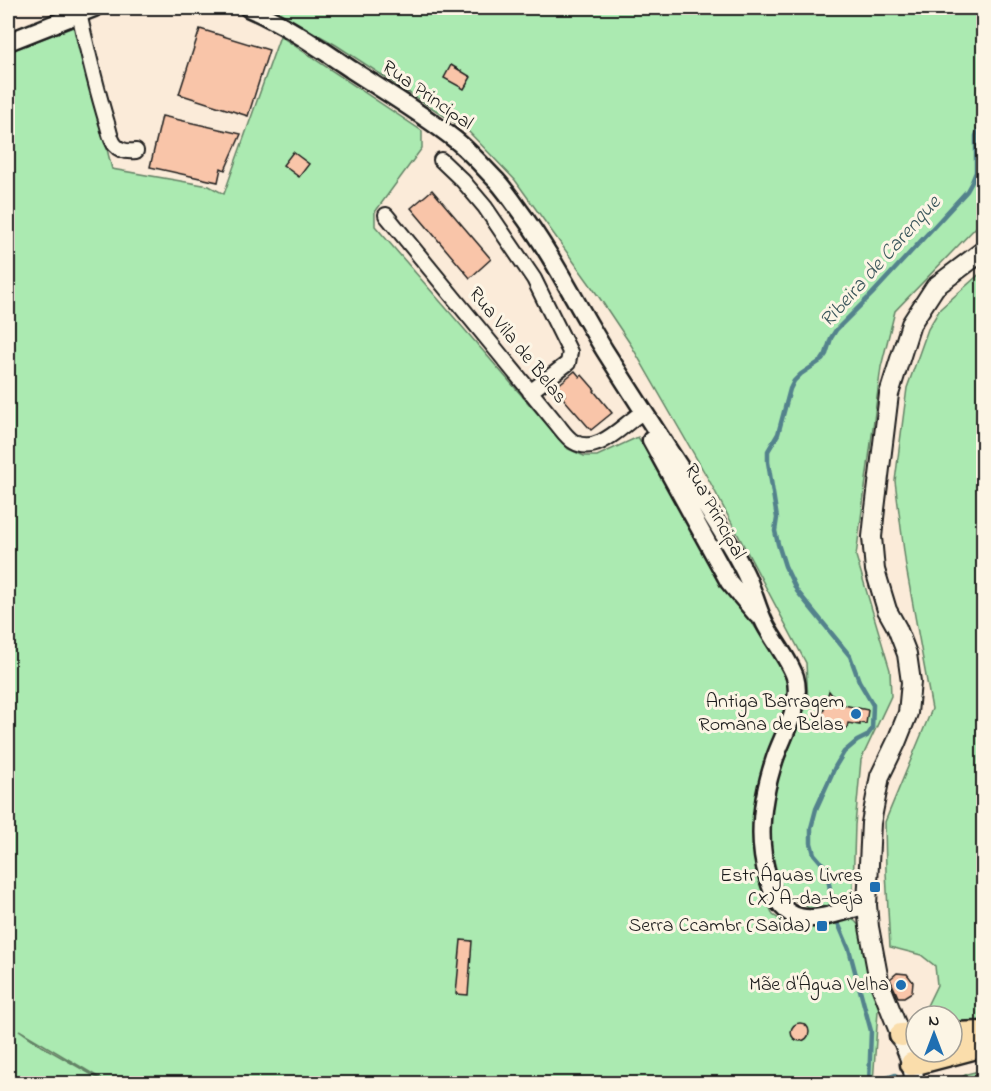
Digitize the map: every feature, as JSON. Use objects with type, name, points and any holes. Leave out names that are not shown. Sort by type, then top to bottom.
[{"type":"highway","points":[[964,1034],[984,1034]]},
{"type":"highway","points":[[914,1074],[984,1045]]},
{"type":"main road","points":[[904,1028],[879,981],[867,905],[870,823],[880,776],[908,713],[911,682],[907,654],[887,610],[875,570],[872,537],[889,394],[911,324],[935,287],[984,250]]},
{"type":"street","name":"Rua Principal","points":[[248,8],[292,30],[456,140],[499,184],[534,230],[604,349],[717,524],[745,573],[765,623],[795,676],[796,701],[766,785],[762,809],[761,842],[765,870],[772,892],[785,911],[807,919],[867,905]]},
{"type":"street","points":[[8,42],[87,10],[104,112],[113,141],[121,150],[136,151]]},
{"type":"street","points":[[441,160],[485,207],[534,279],[570,352],[568,363],[530,392]]},
{"type":"street","name":"Rua Vila de Belas","points":[[386,215],[572,441],[586,447],[603,441],[637,416]]},
{"type":"street","name":"Rua Principal","points":[[604,349],[637,416],[729,582],[765,623]]},
{"type":"green space","points":[[270,8],[983,8],[983,220],[895,311],[881,367],[856,556],[890,670],[891,696],[861,760],[855,825],[853,890],[845,900],[820,908],[809,908],[791,898],[781,887],[769,833],[771,804],[774,786],[808,701],[806,663],[710,482],[631,345],[515,180],[469,132],[336,45]]},
{"type":"green space","points":[[76,26],[112,169],[209,186],[224,194],[280,36],[422,131],[422,148],[375,212],[375,226],[568,449],[584,456],[597,456],[638,437],[737,600],[785,672],[792,692],[779,723],[754,810],[761,887],[773,915],[785,923],[793,926],[846,916],[860,927],[880,1004],[873,1083],[108,1083],[19,1030],[106,1083],[8,1084],[8,52]]},
{"type":"green space","points":[[983,271],[983,1023],[964,1024],[964,1004],[928,1004],[937,985],[935,966],[921,955],[890,947],[886,872],[885,822],[932,709],[906,567],[895,481],[907,388],[928,329],[940,309]]},
{"type":"green space","points":[[983,1070],[983,1083],[952,1083],[967,1074]]},
{"type":"building","points":[[200,29],[269,50],[248,116],[179,94]]},
{"type":"building","points":[[451,65],[471,77],[464,89],[444,78]]},
{"type":"building","points":[[162,116],[241,134],[225,170],[221,168],[218,182],[150,167]]},
{"type":"building","points":[[293,152],[309,164],[299,177],[283,165]]},
{"type":"building","points":[[432,190],[491,259],[470,278],[411,208]]},
{"type":"building","points":[[575,371],[580,377],[582,375],[612,413],[591,430],[562,397],[565,395],[557,386]]},
{"type":"building","points":[[829,691],[839,704],[868,710],[866,724],[848,723],[847,728],[820,724]]},
{"type":"building","points":[[461,940],[472,941],[468,995],[456,994]]},
{"type":"building","name":"Mãe d'Água Velha","points":[[897,973],[907,974],[913,982],[912,992],[904,997],[898,997],[890,979]]},
{"type":"building","name":"Mãe d'Água Velha","points":[[800,1023],[806,1026],[809,1032],[806,1038],[800,1041],[794,1038],[791,1032],[794,1026]]},
{"type":"waterway","name":"Ribeira de Carenque","points":[[833,905],[826,868],[814,854],[811,828],[816,809],[844,752],[867,736],[872,729],[873,705],[859,681],[850,656],[797,591],[785,566],[775,531],[777,518],[768,451],[778,434],[794,381],[822,360],[836,330],[967,191],[976,172],[976,136],[984,114]]},
{"type":"waterway","name":"Ribeira de Carenque","points":[[838,923],[849,949],[871,1031],[869,1084]]},
{"type":"waterway","points":[[870,1084],[895,1075]]},
{"type":"place","name":"Antiga Barragem Romana de Belas","points":[[856,714]]},
{"type":"place","name":"Estr Águas Livres (X) A-da-beja","points":[[875,887]]},
{"type":"place","name":"Serra Ccambr (Saida)","points":[[822,926]]},
{"type":"place","name":"Mãe d'Água Velha","points":[[901,985]]}]
